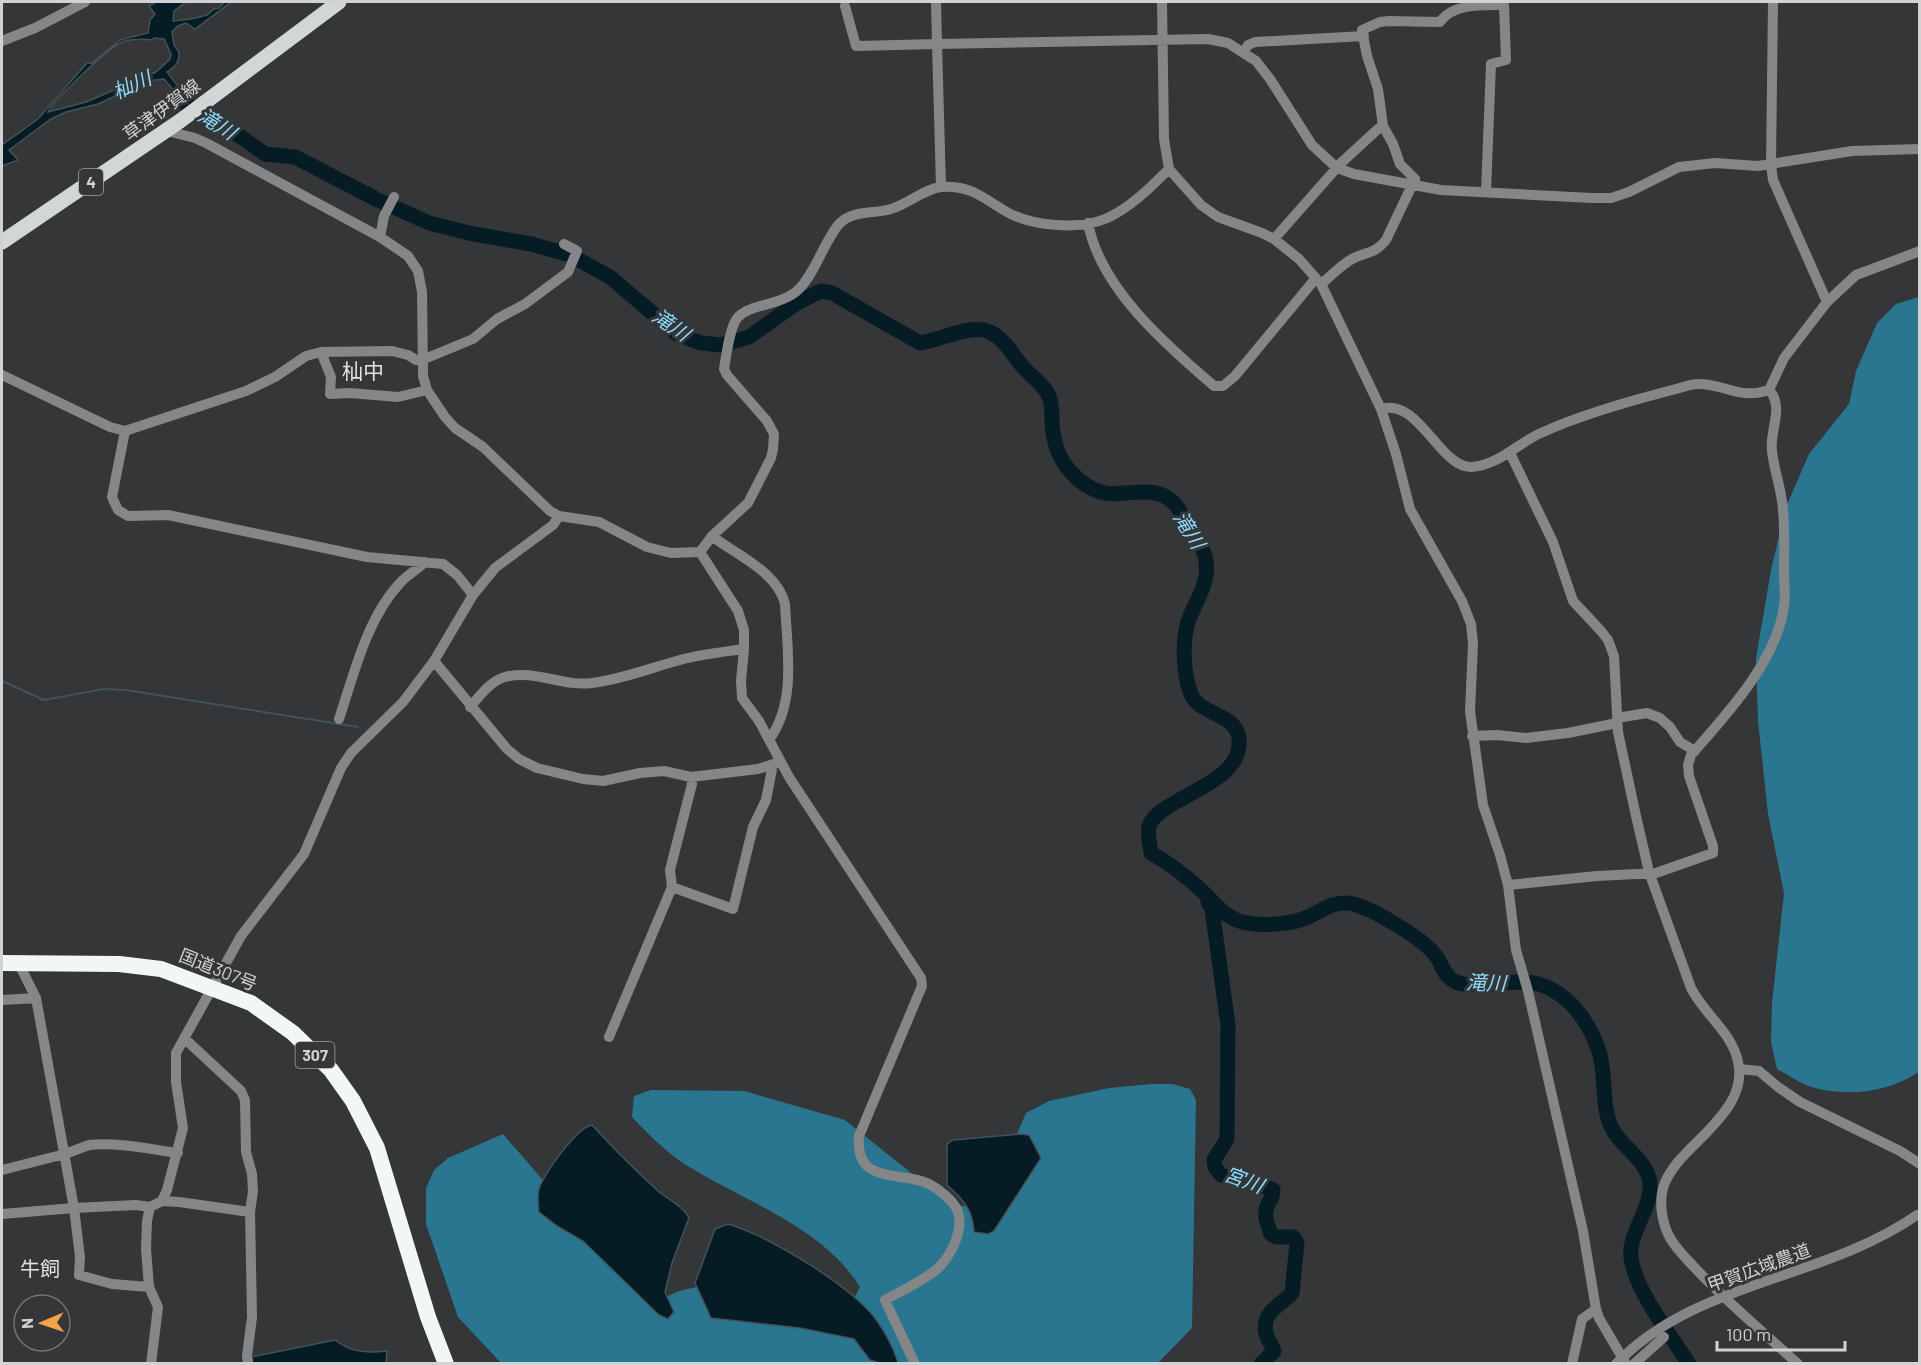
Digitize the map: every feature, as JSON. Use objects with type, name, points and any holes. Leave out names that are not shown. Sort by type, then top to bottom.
[{"type":"highway","name":"国道307号","points":[[10,963],[119,963],[160,969],[251,1002],[293,1033],[331,1070],[353,1101],[377,1148],[428,1317],[446,1364]]},
{"type":"main road","name":"草津伊賀線","points":[[2,242],[166,131],[339,2]]},
{"type":"street","points":[[2,41],[35,28],[85,2]]},
{"type":"street","points":[[936,2],[941,187]]},
{"type":"street","points":[[1162,2],[1164,139],[1169,169],[1201,205],[1218,217],[1274,239],[1299,259],[1319,281],[1381,409],[1396,454],[1410,509],[1462,601],[1471,624],[1473,644],[1469,704],[1483,805],[1508,885],[1516,950],[1583,1231],[1596,1310],[1626,1364]]},
{"type":"street","points":[[1773,2],[1771,165],[1773,180],[1827,302]]},
{"type":"street","points":[[1088,224],[1090,235],[1112,282],[1163,338],[1214,386],[1223,386],[1319,281],[1352,259],[1379,249],[1386,240],[1416,179],[1400,164],[1383,126],[1378,89],[1367,56],[1362,30],[1380,22],[1440,22],[1443,18],[1466,7],[1504,5],[1506,60],[1491,64],[1486,192]]},
{"type":"street","points":[[845,6],[856,46],[1162,39],[1208,39],[1228,43],[1256,61],[1312,145],[1337,168],[1354,174],[1441,190],[1611,198],[1629,192],[1679,167],[1715,163],[1758,166],[1851,151],[1920,149]]},
{"type":"street","points":[[1244,52],[1248,45],[1255,42],[1364,36]]},
{"type":"street","points":[[1274,239],[1337,168],[1383,126]]},
{"type":"street","points":[[166,131],[195,138],[208,144],[380,237],[408,255],[418,272],[423,311],[423,376],[428,390],[445,417],[455,428],[483,447],[550,511],[559,516],[599,522],[647,547],[671,554],[700,552],[712,536],[748,503],[771,458],[774,434],[767,421],[724,369],[733,327],[738,318],[748,311],[777,303],[799,290],[840,224],[851,215],[889,210],[904,205],[932,189],[941,187],[976,193],[1008,213],[1029,221],[1049,224],[1088,224],[1106,219],[1125,207],[1150,188],[1169,169]]},
{"type":"street","points":[[380,237],[384,216],[393,199]]},
{"type":"street","points":[[2,375],[111,427],[125,431],[246,391],[275,377],[306,356],[321,352],[392,351],[422,360],[473,339],[497,319],[525,304],[570,269],[578,251],[564,244]]},
{"type":"street","points":[[1381,409],[1406,411],[1457,463],[1463,466],[1479,465],[1510,453],[1540,433],[1608,409],[1696,383],[1741,394],[1755,395],[1769,390],[1784,358],[1803,331],[1827,302],[1856,275],[1920,251]]},
{"type":"street","points":[[321,352],[331,377],[330,394],[350,393],[398,397],[428,390]]},
{"type":"street","points":[[1508,885],[1656,873],[1713,853],[1713,846],[1689,776],[1688,765],[1691,755],[1733,706],[1763,662],[1777,634],[1784,606],[1783,507],[1771,438],[1777,409],[1775,396],[1769,390]]},
{"type":"street","points":[[125,431],[112,497],[118,510],[128,516],[168,515],[367,557],[443,564],[457,575],[473,595]]},
{"type":"street","points":[[1510,453],[1553,542],[1573,601],[1608,640],[1614,656],[1617,721],[1649,872],[1691,988],[1701,1005],[1727,1036],[1736,1053],[1740,1070],[1738,1084],[1729,1107],[1668,1176],[1661,1199],[1663,1222],[1673,1243],[1714,1289],[1798,1364]]},
{"type":"street","points":[[162,1201],[178,1153],[183,1128],[176,1053],[241,936],[304,854],[341,768],[351,753],[403,702],[434,661],[473,595],[495,568],[553,525],[559,516]]},
{"type":"street","points":[[712,536],[746,558],[783,593],[788,683],[786,706],[769,740]]},
{"type":"street","points":[[700,552],[738,611],[744,630],[742,698],[759,721],[769,740],[776,763],[921,978],[922,986],[859,1136],[858,1145],[860,1154],[870,1169],[928,1183],[953,1203],[958,1212],[958,1235],[944,1262],[935,1271],[885,1300],[915,1364]]},
{"type":"street","points":[[339,718],[368,632],[400,582],[418,570],[424,562]]},
{"type":"street","points":[[470,707],[492,684],[505,677],[528,675],[590,684],[635,675],[708,653],[744,649]]},
{"type":"street","points":[[434,661],[507,749],[519,759],[537,768],[583,779],[603,781],[640,773],[664,771],[691,777],[758,769],[776,763]]},
{"type":"street","points":[[1472,736],[1497,735],[1526,738],[1568,733],[1647,713],[1660,718],[1670,727],[1680,742],[1695,751]]},
{"type":"street","points":[[672,887],[733,909],[753,827],[766,800],[776,763]]},
{"type":"street","points":[[609,1037],[672,887],[670,870],[692,784],[691,777]]},
{"type":"street","points":[[10,963],[36,998],[74,1208],[80,1257],[79,1275],[112,1284],[149,1287]]},
{"type":"street","points":[[2,1000],[36,998]]},
{"type":"street","points":[[184,1038],[241,1091],[245,1100],[246,1152],[252,1174],[253,1191],[250,1212],[252,1317],[248,1364]]},
{"type":"street","points":[[1740,1070],[1758,1071],[1800,1102],[1900,1151],[1920,1164]]},
{"type":"street","points":[[2,1170],[65,1154],[88,1145],[134,1146],[178,1153]]},
{"type":"street","points":[[2,1214],[136,1205],[150,1207],[162,1201],[250,1212]]},
{"type":"street","points":[[150,1207],[146,1250],[149,1287],[158,1307],[151,1364]]},
{"type":"street","name":"甲賀広域農道","points":[[1616,1364],[1657,1329],[1691,1310],[1847,1253],[1887,1234],[1918,1213]]},
{"type":"street","points":[[1572,1364],[1582,1319],[1596,1310]]},
{"type":"street","points":[[1634,1364],[1664,1337]]},
{"type":"shaded area","points":[[1919,297],[1919,1072],[1895,1084],[1869,1091],[1829,1091],[1805,1085],[1777,1069],[1771,1042],[1772,1003],[1784,893],[1768,814],[1758,721],[1756,658],[1771,570],[1786,507],[1809,454],[1849,404],[1856,371],[1877,323],[1896,304]]},
{"type":"shaded area","points":[[1172,1084],[1190,1089],[1196,1100],[1192,1328],[1158,1363],[501,1363],[458,1317],[426,1224],[426,1188],[434,1170],[448,1158],[503,1134],[648,1301],[659,1300],[679,1291],[705,1285],[852,1302],[860,1287],[825,1247],[781,1217],[686,1165],[671,1154],[632,1117],[634,1096],[651,1090],[744,1091],[845,1120],[950,1204],[971,1207],[1007,1157],[1026,1113],[1049,1101],[1109,1088]]},
{"type":"water","name":"杣川","points":[[156,2],[186,2],[174,11],[173,21],[207,15],[225,2],[231,2],[195,29],[186,23],[178,26],[172,32],[179,56],[173,68],[167,72],[184,94],[185,101],[206,113],[198,114],[177,102],[176,93],[164,79],[147,81],[98,104],[66,112],[51,119],[9,150],[18,160],[2,166],[2,145],[38,119],[87,63],[92,63],[120,40],[148,33],[150,20],[155,14],[149,6]],"holes":[[[141,39],[164,39],[171,54],[170,59],[156,72],[86,102],[48,112],[81,75],[120,43]]]},
{"type":"water","points":[[592,1125],[641,1175],[689,1218],[672,1263],[665,1292],[674,1312],[668,1319],[659,1315],[583,1241],[539,1212],[538,1192],[547,1173],[570,1142]]},
{"type":"water","points":[[1029,1135],[1041,1158],[994,1231],[988,1234],[974,1232],[972,1217],[966,1206],[947,1185],[947,1144],[953,1140]]},
{"type":"water","points":[[728,1224],[763,1238],[803,1260],[856,1299],[869,1311],[882,1329],[898,1363],[879,1363],[870,1360],[854,1339],[800,1328],[711,1318],[695,1283],[715,1229]]},
{"type":"water","points":[[335,1340],[360,1351],[387,1351],[386,1364],[253,1364],[252,1357]]},
{"type":"waterway","name":"滝川","points":[[186,104],[265,154],[295,157],[376,199],[429,223],[531,244],[570,255],[610,277],[677,334],[701,343],[721,345],[749,337],[797,303],[821,291],[832,293],[920,343],[975,330],[990,332],[1001,339],[1048,394],[1055,444],[1064,464],[1074,475],[1088,486],[1105,493],[1150,492],[1166,497],[1178,508],[1204,553],[1205,580],[1186,630],[1184,658],[1186,677],[1195,701],[1225,719],[1236,730],[1239,738],[1237,754],[1229,768],[1216,779],[1168,806],[1156,816],[1148,829],[1151,853],[1183,875],[1223,912],[1239,921],[1255,924],[1285,923],[1303,919],[1337,904],[1357,905],[1381,916],[1420,941],[1436,956],[1448,976],[1458,983],[1471,985],[1533,983],[1550,988],[1568,1001],[1588,1027],[1598,1048],[1603,1069],[1609,1122],[1614,1132],[1641,1162],[1650,1183],[1646,1207],[1631,1248],[1636,1276],[1652,1308],[1689,1364]]},
{"type":"waterway","points":[[2,681],[44,700],[104,689],[126,690],[358,727]]},
{"type":"waterway","name":"宮川","points":[[1208,902],[1212,909],[1228,1025],[1227,1139],[1214,1160],[1215,1167],[1221,1175],[1250,1181],[1273,1190],[1266,1212],[1271,1234],[1276,1237],[1293,1237],[1297,1243],[1292,1293],[1269,1314],[1266,1320],[1267,1338],[1274,1351],[1261,1364]]},
{"type":"district","name":"杣中","points":[[363,372]]},
{"type":"district","name":"牛飼","points":[[40,1269]]}]
